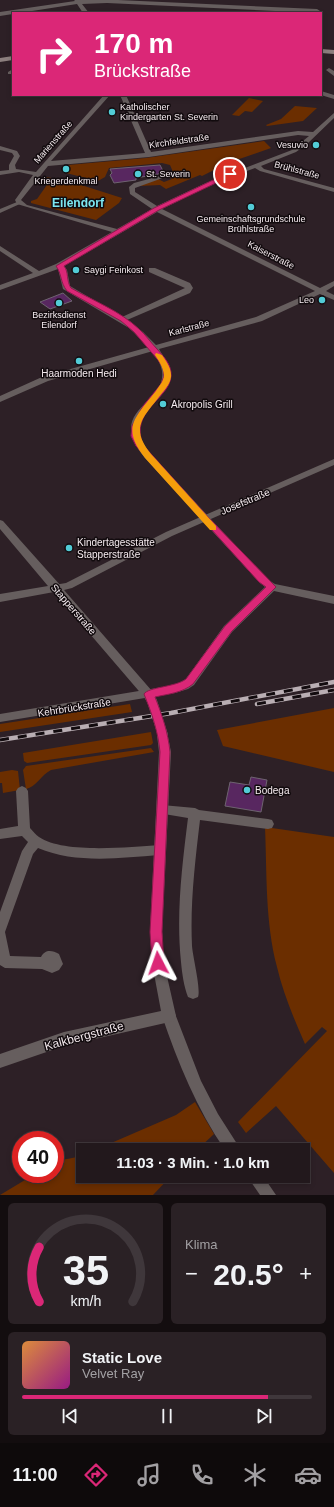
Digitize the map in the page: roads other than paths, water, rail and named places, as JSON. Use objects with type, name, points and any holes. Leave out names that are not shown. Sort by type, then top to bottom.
[{"type":"main road","points":[[322,51],[334,52]]},
{"type":"main road","points":[[0,60],[12,58]]},
{"type":"street","points":[[78,1],[85,12]]},
{"type":"street","points":[[0,14],[78,1],[317,10]]},
{"type":"street","points":[[322,93],[334,97]]},
{"type":"street","name":"Marienstraße","points":[[19,203],[20,197],[45,164],[105,96]]},
{"type":"street","points":[[123,96],[150,155]]},
{"type":"street","points":[[0,288],[59,266],[157,209],[214,181],[294,151],[305,143],[334,115]]},
{"type":"street","name":"Kirchfeldstraße","points":[[45,164],[150,155],[298,133],[314,134]]},
{"type":"street","points":[[0,148],[15,152],[17,156],[12,165],[12,171]]},
{"type":"street","name":"Brühlstraße","points":[[256,166],[262,170],[334,190]]},
{"type":"street","points":[[0,173],[19,170],[37,174]]},
{"type":"street","name":"Kaiserstraße","points":[[169,174],[136,184],[131,190],[135,196],[157,209],[334,298]]},
{"type":"street","points":[[0,211],[19,203],[118,232]]},
{"type":"street","points":[[0,248],[39,274]]},
{"type":"street","points":[[59,266],[63,270],[64,283],[69,290],[123,320],[137,330],[162,359],[168,376],[165,384],[140,417],[136,426],[135,436],[140,446],[148,456],[262,580],[272,587],[334,600]]},
{"type":"street","points":[[123,320],[187,291],[189,288],[187,285],[152,270]]},
{"type":"street","name":"Karlstraße","points":[[0,399],[45,379],[259,319],[321,291],[334,283]]},
{"type":"street","name":"Josefstraße","points":[[0,598],[68,586],[169,534],[334,462]]},
{"type":"street","name":"Stapperstraße","points":[[0,523],[150,698]]},
{"type":"street","name":"Kehrbrückstraße","points":[[0,718],[150,698],[184,686],[190,682],[228,629],[272,587]]},
{"type":"street","points":[[150,698],[163,735],[165,752],[156,932],[158,963],[169,1016],[183,1056],[201,1096],[222,1134],[229,1143]]},
{"type":"street","points":[[22,791],[25,830],[36,842],[65,852],[102,853],[159,850]]},
{"type":"street","points":[[162,810],[195,813],[268,824]]},
{"type":"street","points":[[193,993],[187,960],[186,891],[195,813]]},
{"type":"street","points":[[0,834],[25,830]]},
{"type":"street","points":[[0,929],[28,851],[36,842]]},
{"type":"street","points":[[0,936],[5,962],[45,963]]},
{"type":"street","name":"Kalkbergstraße","points":[[0,1061],[64,1039],[169,1016]]},
{"type":"street","points":[[259,1183],[268,1195]]},
{"type":"railway","points":[[0,740],[171,713],[334,682]]},
{"type":"railway","points":[[257,704],[334,690]]},
{"type":"place","name":"Katholischer Kindergarten St. Severin","points":[[112,112]]},
{"type":"place","name":"Vesuvio","points":[[316,145]]},
{"type":"place","name":"Kriegerdenkmal","points":[[66,169]]},
{"type":"place","name":"St. Severin","points":[[138,174]]},
{"type":"place","name":"Gemeinschaftsgrundschule Brühlstraße","points":[[251,207]]},
{"type":"place","name":"Saygi Feinkost","points":[[76,270]]},
{"type":"place","name":"Leo","points":[[322,300]]},
{"type":"place","name":"Bezirksdienst Eilendorf","points":[[59,303]]},
{"type":"place","name":"Haarmoden Hedi","points":[[79,361]]},
{"type":"place","name":"Akropolis Grill","points":[[163,404]]},
{"type":"place","name":"Kindertagesstätte Stapperstraße","points":[[69,548]]},
{"type":"place","name":"Bodega","points":[[247,790]]},
{"type":"district","name":"Eilendorf","points":[[78,203]]}]
